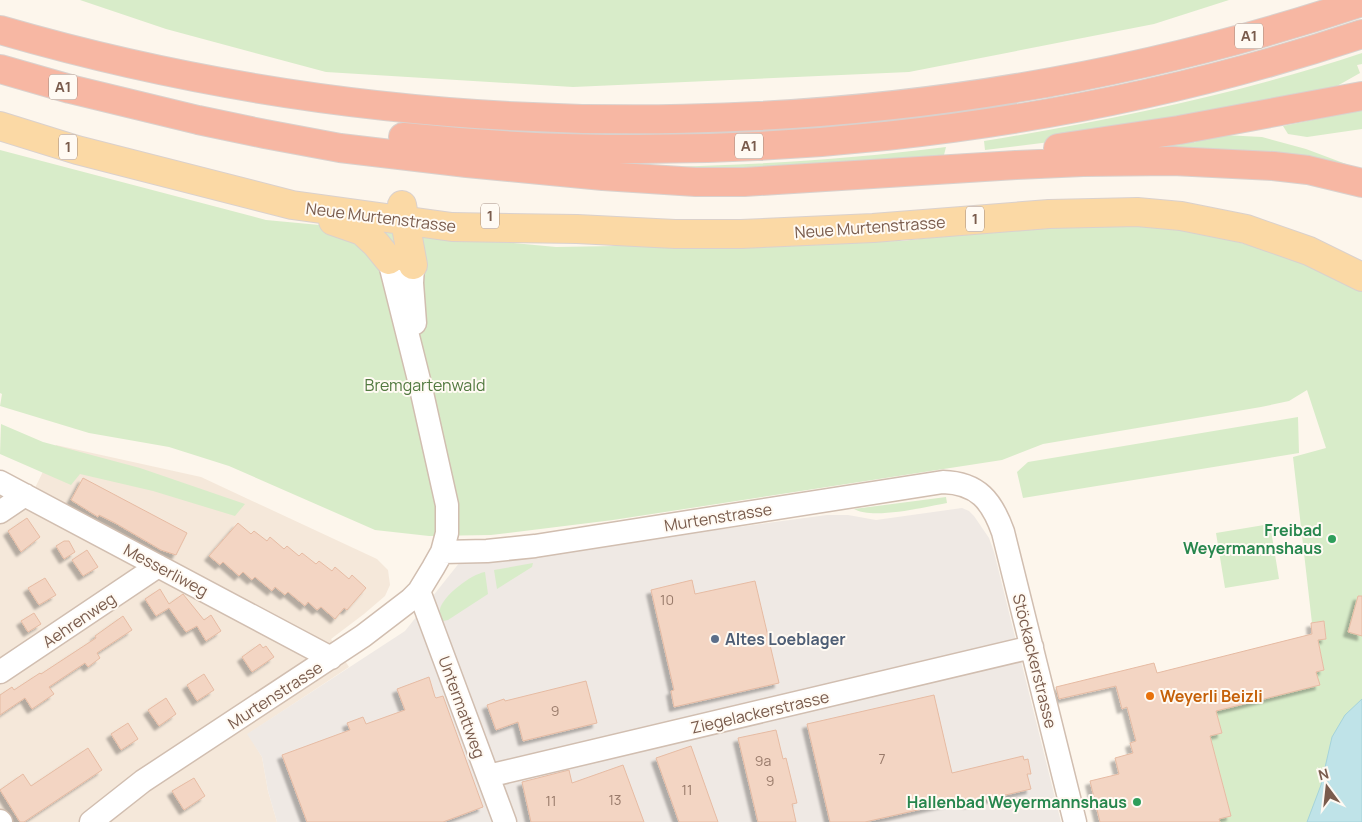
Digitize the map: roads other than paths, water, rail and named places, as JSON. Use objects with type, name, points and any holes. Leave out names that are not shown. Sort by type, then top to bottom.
[{"type":"highway","name":"A1","points":[[0,30],[162,70],[273,90],[375,104],[558,118],[696,118],[785,114],[865,107],[1058,80],[1222,44],[1362,2]]},
{"type":"highway","name":"A1","points":[[0,69],[51,84],[126,102],[373,134],[467,143],[612,149],[742,146],[832,141],[965,126],[1064,110],[1229,73],[1362,34]]},
{"type":"highway","points":[[861,174],[928,163],[1152,135],[1362,96]]},
{"type":"highway","points":[[126,102],[198,120],[340,148],[538,170],[640,179],[696,182],[781,180],[1083,162],[1183,162],[1240,163],[1308,170],[1362,183]]},
{"type":"main road","name":"Neue Murtenstrasse","points":[[0,126],[77,150],[292,206],[675,234],[756,234],[873,228],[1049,214],[1144,213],[1203,220],[1253,231],[1309,251],[1362,277]]},
{"type":"main road","name":"Neue Murtenstrasse","points":[[188,178],[401,215],[452,226],[578,228]]},
{"type":"main road","points":[[292,206],[362,231],[401,263]]},
{"type":"main road","points":[[401,215],[390,238],[401,263]]},
{"type":"main road","points":[[401,263],[452,226]]},
{"type":"street","name":"Murtenstrasse","points":[[91,822],[143,780],[331,658],[395,612],[419,591],[442,552],[447,533],[447,505],[420,384],[401,263]]},
{"type":"street","name":"Messerliweg","points":[[0,482],[331,658]]},
{"type":"street","name":"Murtenstrasse","points":[[442,552],[487,551],[535,546],[943,482],[971,487],[988,502]]},
{"type":"street","points":[[0,512],[25,495]]},
{"type":"street","name":"Stöckackerstrasse","points":[[988,502],[999,520],[1003,532],[1075,822]]},
{"type":"street","name":"Aehrenweg","points":[[0,672],[158,566]]},
{"type":"street","name":"Untermattweg","points":[[419,591],[505,822]]},
{"type":"street","name":"Ziegelackerstrasse","points":[[488,776],[1032,647]]},
{"type":"water","points":[[1362,699],[1362,822],[1307,822],[1321,785],[1332,737],[1345,715]]},
{"type":"place","name":"Freibad Weyermannshaus","points":[[1332,539]]},
{"type":"place","name":"Altes Loeblager","points":[[715,639]]},
{"type":"place","name":"Weyerli Beizli","points":[[1150,696]]},
{"type":"place","name":"Hallenbad Weyermannshaus","points":[[1137,802]]},
{"type":"park label","name":"Bremgartenwald","points":[[425,385]]}]
